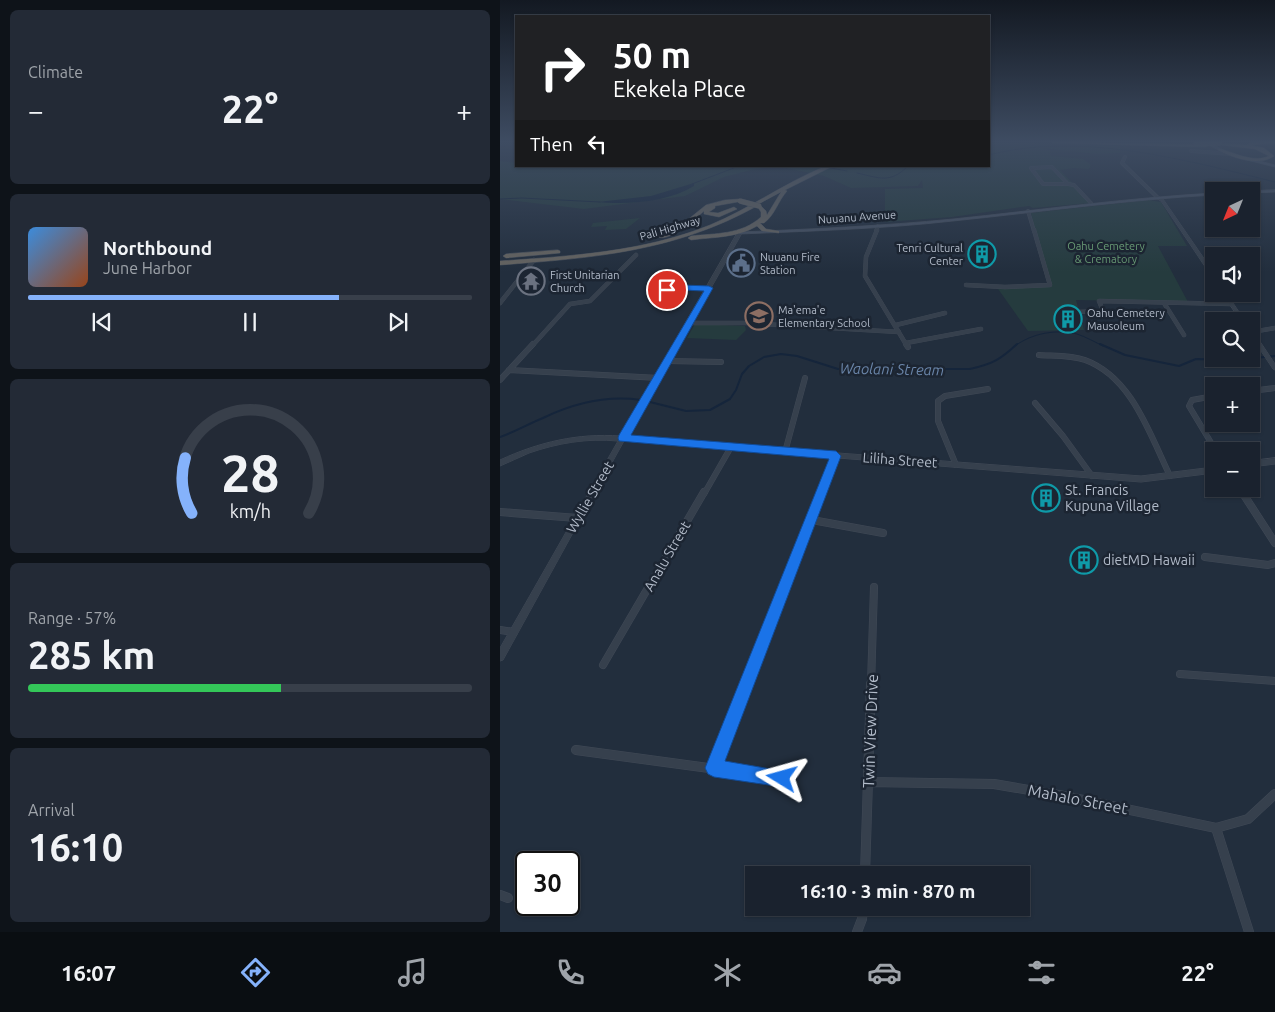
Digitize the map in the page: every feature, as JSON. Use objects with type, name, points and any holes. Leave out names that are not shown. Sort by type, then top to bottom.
[{"type":"highway","name":"Pali Highway","points":[[500,262],[583,257],[618,252],[668,240],[713,226],[787,185]]},
{"type":"highway","name":"Pali Highway","points":[[500,256],[647,245],[756,205],[789,185]]},
{"type":"highway","points":[[618,252],[690,238],[740,233],[769,216],[780,194],[792,185]]},
{"type":"highway","points":[[627,251],[634,252],[636,255],[647,245],[678,230],[708,206],[725,202],[756,205],[764,212],[764,217],[758,224]]},
{"type":"highway","points":[[739,202],[718,205],[710,208],[706,213],[719,215],[756,205]]},
{"type":"highway","points":[[740,233],[760,217],[760,212],[756,205]]},
{"type":"highway","points":[[758,224],[764,230],[777,232]]},
{"type":"main road","points":[[1260,192],[1275,191]]},
{"type":"main road","name":"Nuuanu Avenue","points":[[740,233],[878,226],[1157,196],[1205,194]]},
{"type":"street","points":[[1074,185],[1092,203]]},
{"type":"street","points":[[1145,185],[1162,200],[1205,264]]},
{"type":"street","points":[[966,285],[1005,287],[1050,285],[1028,210]]},
{"type":"street","points":[[878,226],[867,257],[865,272],[869,284],[907,345],[980,329]]},
{"type":"street","name":"Wyllie Street","points":[[500,657],[740,233]]},
{"type":"street","points":[[500,380],[570,304],[590,301],[636,255]]},
{"type":"street","points":[[500,303],[534,260]]},
{"type":"street","points":[[655,293],[683,287],[709,288]]},
{"type":"street","points":[[1078,312],[1103,311],[1099,301],[1232,304],[1237,312]]},
{"type":"street","points":[[1164,302],[1184,335]]},
{"type":"street","points":[[896,325],[945,314]]},
{"type":"street","points":[[690,323],[747,323],[900,332]]},
{"type":"street","points":[[1260,330],[1275,328]]},
{"type":"street","points":[[1260,346],[1275,368]]},
{"type":"street","points":[[1039,355],[1085,360],[1111,375],[1132,399],[1170,476]]},
{"type":"street","points":[[668,361],[721,362]]},
{"type":"street","points":[[509,370],[659,378]]},
{"type":"street","points":[[785,452],[805,378]]},
{"type":"street","points":[[956,464],[938,421],[938,401],[944,396],[988,388]]},
{"type":"street","points":[[1260,390],[1275,388]]},
{"type":"street","points":[[1205,398],[1192,400],[1188,406],[1210,442]]},
{"type":"street","points":[[1035,403],[1063,436],[1092,476]]},
{"type":"street","name":"Liliha Street","points":[[500,463],[525,452],[560,442],[593,438],[623,438],[1141,480],[1205,471]]},
{"type":"street","name":"Analu Street","points":[[603,666],[731,447]]},
{"type":"street","points":[[714,768],[836,456]]},
{"type":"street","points":[[1260,463],[1275,461]]},
{"type":"street","points":[[1245,497],[1275,543]]},
{"type":"street","points":[[500,512],[577,518]]},
{"type":"street","points":[[812,520],[883,533]]},
{"type":"street","points":[[1205,557],[1268,565],[1275,563]]},
{"type":"street","name":"Twin View Drive","points":[[865,866],[874,587]]},
{"type":"street","points":[[500,630],[514,632]]},
{"type":"street","points":[[1180,674],[1275,681]]},
{"type":"street","points":[[576,750],[782,778]]},
{"type":"street","name":"Mahalo Street","points":[[869,782],[994,784],[1090,801],[1216,828],[1248,819],[1275,794]]},
{"type":"street","points":[[1216,828],[1249,932]]},
{"type":"street","points":[[857,932],[862,916]]},
{"type":"green space","points":[[500,185],[707,185],[685,196],[584,209],[500,199]]},
{"type":"green space","points":[[845,185],[918,185],[918,186],[851,188]]},
{"type":"green space","points":[[923,185],[1075,185],[1091,203],[1033,208],[1029,206],[952,217],[885,222],[885,189],[923,188]]},
{"type":"green space","name":"Oahu Cemetery & Crematory","points":[[1149,200],[1161,202],[1187,246],[1158,246],[1188,302],[1076,300],[1084,330],[1028,331],[996,286],[1049,285],[1038,250],[1031,213]]},
{"type":"green space","points":[[640,218],[626,229],[605,230],[607,226],[591,227],[593,223]]},
{"type":"green space","points":[[695,324],[745,326],[746,330],[736,340],[687,338]]},
{"type":"water","points":[[686,185],[694,185],[672,196],[660,199],[622,203],[598,202],[651,196]]},
{"type":"waterway","points":[[500,199],[522,198],[600,202]]},
{"type":"waterway","name":"Waolani Stream","points":[[1015,346],[1037,335],[1053,332],[1077,334],[1103,346]]},
{"type":"waterway","name":"Waolani Stream","points":[[646,401],[686,411],[710,410],[730,399],[736,390],[742,374],[749,366],[764,357],[781,354],[797,356],[838,369],[970,369],[995,361],[1017,344]]},
{"type":"waterway","name":"Waolani Stream","points":[[1100,344],[1125,355],[1179,366],[1196,359],[1236,360],[1275,356]]},
{"type":"waterway","name":"Waolani Stream","points":[[500,437],[578,404],[615,399],[641,400]]},
{"type":"place","name":"Tenri Cultural Center","points":[[982,254]]},
{"type":"place","name":"Nuuanu Fire Station","points":[[741,263]]},
{"type":"place","name":"First Unitarian Church","points":[[531,281]]},
{"type":"place","name":"Ma'ema'e Elementary School","points":[[759,316]]},
{"type":"place","name":"Oahu Cemetery Mausoleum","points":[[1068,319]]},
{"type":"place","name":"St. Francis Kupuna Village","points":[[1046,498]]},
{"type":"place","name":"dietMD Hawaii","points":[[1084,560]]},
{"type":"route","points":[[667,290],[683,287],[709,288],[623,438],[836,456],[714,768],[782,778]]}]
